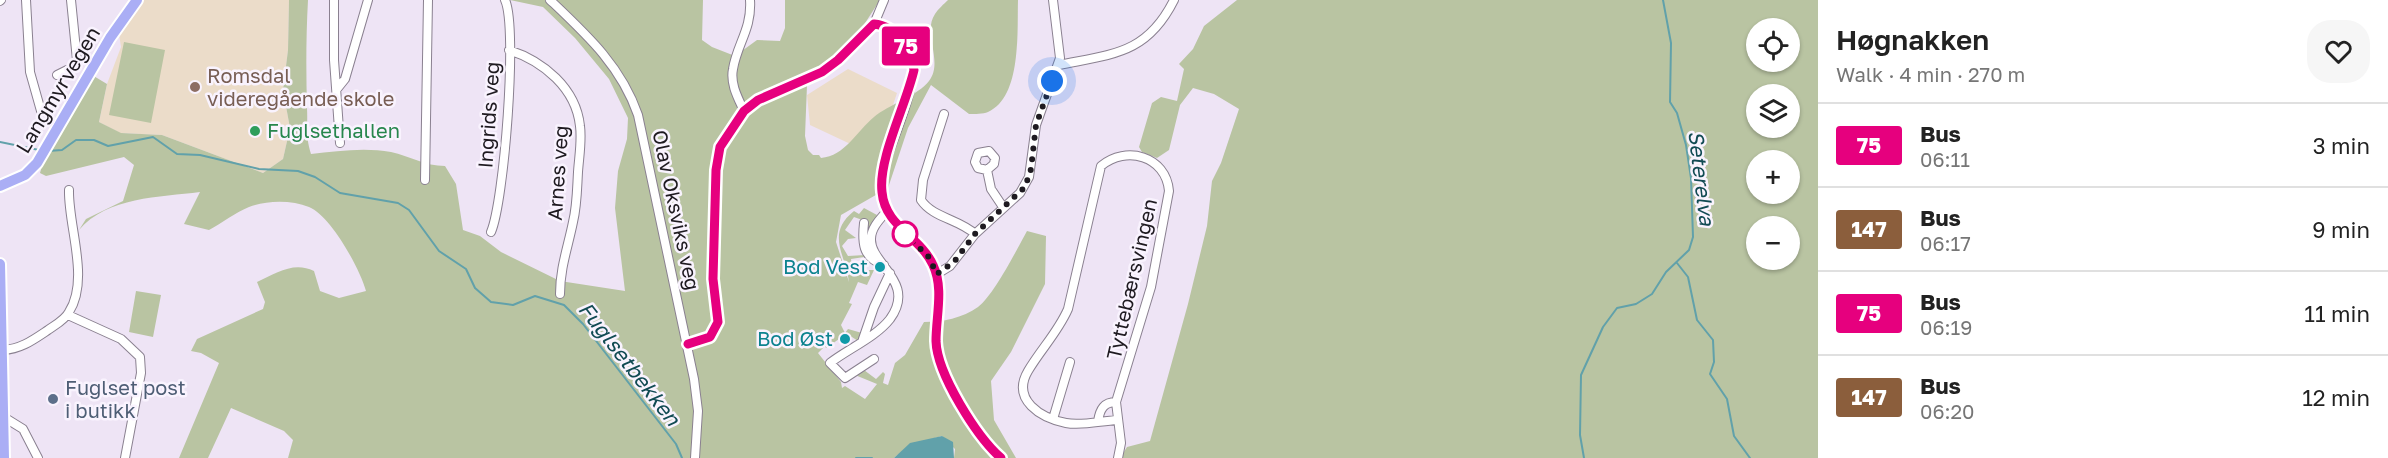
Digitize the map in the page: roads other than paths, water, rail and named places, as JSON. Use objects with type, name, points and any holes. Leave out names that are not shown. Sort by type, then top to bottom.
[{"type":"main road","name":"Langmyrvegen","points":[[0,186],[25,175],[37,163],[110,38],[137,0]]},
{"type":"main road","points":[[0,264],[4,458]]},
{"type":"street","points":[[26,0],[30,72],[41,111]]},
{"type":"street","points":[[57,75],[71,68],[77,60],[71,0]]},
{"type":"street","points":[[334,0],[340,143]]},
{"type":"street","points":[[337,89],[345,80],[368,0]]},
{"type":"street","points":[[425,180],[428,0]]},
{"type":"street","name":"Ingrids veg","points":[[491,232],[498,210],[509,50],[510,19],[505,0]]},
{"type":"street","name":"Olav Oksviks veg","points":[[550,0],[605,54],[621,76],[634,102],[650,161],[688,344],[698,411],[695,458]]},
{"type":"street","points":[[744,111],[733,85],[733,69],[748,29],[750,0]]},
{"type":"street","points":[[688,344],[710,337],[718,322],[713,279],[716,170],[720,147],[744,111],[758,100],[822,72],[838,60],[874,24],[884,0]]},
{"type":"street","points":[[937,274],[954,262],[975,234],[1020,193],[1029,177],[1036,125],[1059,65],[1060,50],[1053,0]]},
{"type":"street","points":[[1059,65],[1135,46],[1149,38],[1160,26],[1174,0]]},
{"type":"street","points":[[874,24],[888,28],[900,38],[911,57],[914,70],[882,179],[881,190],[887,211],[892,220],[928,256],[937,274],[936,343],[942,372],[981,437],[1001,458]]},
{"type":"street","name":"Arnes veg","points":[[509,50],[533,60],[551,72],[564,88],[578,117],[580,136],[575,210],[561,270],[560,294]]},
{"type":"street","points":[[944,114],[923,180],[921,200],[931,211],[965,225],[975,234]]},
{"type":"street","name":"Tyttebærsvingen","points":[[1119,154],[1134,155],[1158,165],[1168,180],[1169,191],[1151,287],[1130,366],[1116,402],[1117,420],[1078,424],[1053,419],[1041,416],[1029,405],[1023,395],[1027,372],[1060,326],[1068,309],[1101,165],[1119,154]]},
{"type":"street","points":[[987,170],[991,189],[1003,207]]},
{"type":"street","points":[[3,350],[19,349],[68,315],[74,304],[77,261],[69,190]]},
{"type":"street","points":[[874,359],[845,378],[830,363],[888,321],[897,306],[898,294],[890,273],[874,250],[870,238],[874,228],[887,211]]},
{"type":"street","points":[[864,223],[861,238],[865,251],[874,260],[885,265]]},
{"type":"street","points":[[863,339],[874,307],[890,273]]},
{"type":"street","points":[[68,315],[121,339],[140,357],[141,373],[125,458]]},
{"type":"street","points":[[1053,419],[1070,362]]},
{"type":"street","name":"Tyttebærsvingen","points":[[1098,421],[1101,408],[1106,404],[1116,402]]},
{"type":"street","points":[[2,416],[23,429],[38,458]]},
{"type":"street","points":[[1117,420],[1121,443],[1118,458]]},
{"type":"water","points":[[942,436],[953,442],[954,458],[894,458],[910,443]]},
{"type":"waterway","name":"Seterelva","points":[[1584,458],[1580,435],[1581,375],[1603,327],[1617,308],[1636,304],[1652,294],[1666,272],[1689,250],[1693,237],[1691,178],[1686,145],[1677,113],[1670,102],[1671,43],[1663,0]]},
{"type":"waterway","name":"Fuglsetbekken","points":[[48,151],[62,150],[76,140],[94,140],[108,146],[153,137],[177,154],[200,155],[259,169],[298,171],[315,177],[340,193],[398,203],[409,210],[439,251],[466,269],[475,288],[491,302],[513,305],[535,296],[564,305],[583,324],[676,444],[682,458]]},
{"type":"waterway","name":"Fuglsetbekken","points":[[0,142],[39,150]]},
{"type":"waterway","points":[[1677,263],[1688,277],[1697,320],[1713,340],[1714,362],[1710,374],[1727,399],[1734,436],[1750,458]]},
{"type":"waterway","name":"Fuglsetbekken","points":[[856,458],[872,458]]},
{"type":"place","name":"Romsdal videregående skole","points":[[195,87]]},
{"type":"place","name":"Fuglsethallen","points":[[255,131]]},
{"type":"place","name":"Bod Vest","points":[[880,267]]},
{"type":"place","name":"Bod Øst","points":[[845,339]]},
{"type":"place","name":"Fuglset post i butikk","points":[[53,399]]}]
